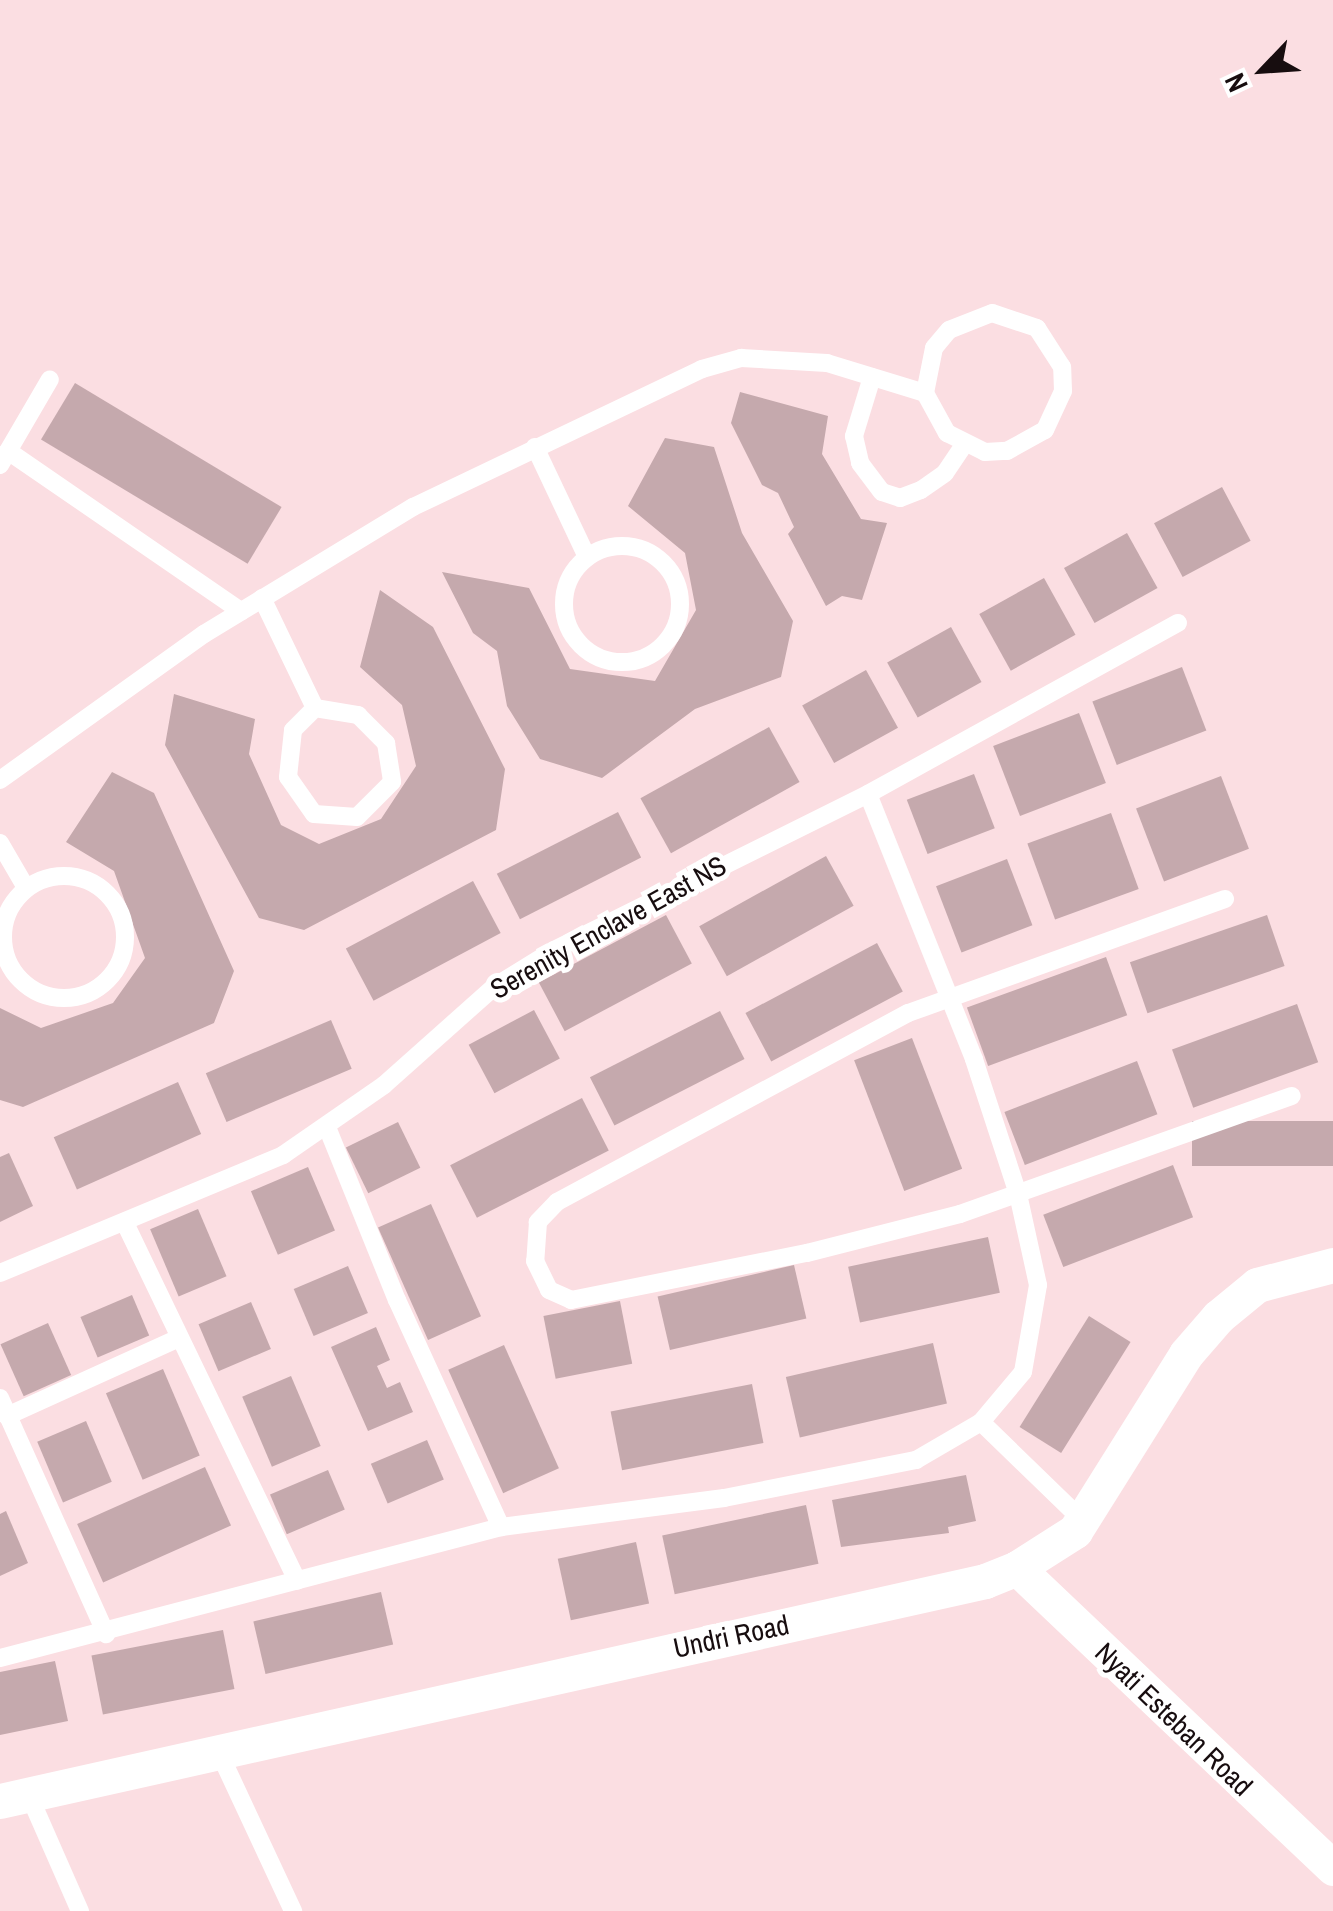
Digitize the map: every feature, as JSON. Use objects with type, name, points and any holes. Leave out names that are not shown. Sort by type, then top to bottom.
[{"type":"street","name":"Undri Road","points":[[14,1798],[984,1580],[1017,1568],[1042,1556],[1082,1520],[1186,1354],[1218,1317],[1257,1286],[1333,1265]]},
{"type":"street","name":"Nyati Esteban Road","points":[[1017,1568],[1333,1868]]},
{"type":"lane","points":[[1015,317],[1052,345],[1063,391],[1045,430],[1008,451],[964,445],[933,415],[926,393],[934,348],[969,318],[1015,317]]},
{"type":"lane","points":[[0,780],[241,610],[412,506],[702,369],[741,358],[796,358],[926,393]]},
{"type":"lane","points":[[872,376],[854,436],[860,464],[882,492],[900,498],[921,490],[945,473],[964,445]]},
{"type":"lane","points":[[50,379],[4,458],[241,610]]},
{"type":"lane","points":[[536,447],[587,557]]},
{"type":"lane","points":[[634,547],[654,553],[670,571],[679,616],[648,656],[625,663],[600,660],[571,631],[562,604],[587,557],[634,547]]},
{"type":"lane","points":[[262,598],[315,708]]},
{"type":"lane","name":"Serenity Enclave East NS","points":[[0,1272],[284,1155],[327,1126],[494,986],[672,887],[868,794],[1178,623]]},
{"type":"lane","points":[[315,708],[358,714],[386,743],[392,782],[356,816],[314,814],[288,777],[293,730],[315,708]]},
{"type":"lane","points":[[0,1658],[106,1634],[502,1527],[724,1498],[916,1460],[981,1422],[1023,1372],[1038,1285],[1018,1194],[868,794]]},
{"type":"lane","points":[[0,843],[25,886]]},
{"type":"lane","points":[[59,875],[90,881],[111,895],[126,955],[99,988],[62,998],[46,995],[17,974],[3,922],[25,886],[59,875]]},
{"type":"lane","points":[[1225,899],[946,995],[557,1202],[538,1222],[535,1261],[549,1290],[571,1300],[807,1252],[1018,1194],[1292,1096]]},
{"type":"lane","points":[[327,1126],[396,1300],[502,1527]]},
{"type":"lane","points":[[125,1223],[177,1339],[297,1581]]},
{"type":"lane","points":[[106,1634],[4,1407],[177,1339]]},
{"type":"lane","points":[[981,1422],[1082,1520]]},
{"type":"lane","points":[[218,1750],[292,1911]]},
{"type":"lane","points":[[14,1798],[80,1911]]},
{"type":"building","points":[[75,383],[282,507],[248,564],[41,440]]},
{"type":"building","points":[[740,392],[828,416],[822,454],[861,519],[887,523],[862,600],[842,596],[826,606],[788,534],[794,527],[778,493],[762,485],[731,423]]},
{"type":"building","points":[[665,438],[714,447],[742,533],[793,621],[781,677],[695,709],[602,778],[540,759],[507,706],[497,651],[473,633],[442,572],[529,588],[570,669],[655,681],[696,610],[685,553],[628,506]]},
{"type":"building","points":[[1222,487],[1251,541],[1183,577],[1154,523]]},
{"type":"building","points":[[1127,533],[1158,588],[1095,623],[1064,568]]},
{"type":"building","points":[[1044,578],[1076,635],[1011,671],[979,614]]},
{"type":"building","points":[[380,590],[433,627],[505,769],[496,830],[304,930],[259,918],[165,745],[174,694],[255,719],[249,754],[281,825],[319,844],[381,819],[416,766],[402,705],[360,667]]},
{"type":"building","points":[[951,627],[982,682],[918,717],[887,662]]},
{"type":"building","points":[[1182,667],[1206,730],[1117,765],[1092,701]]},
{"type":"building","points":[[866,670],[898,728],[834,763],[802,705]]},
{"type":"building","points":[[1079,713],[1106,783],[1020,816],[993,746]]},
{"type":"building","points":[[769,727],[800,782],[671,853],[640,798]]},
{"type":"building","points":[[112,772],[154,793],[234,971],[214,1023],[23,1107],[0,1100],[0,1008],[41,1028],[113,1003],[145,958],[114,871],[66,842]]},
{"type":"building","points":[[974,774],[995,828],[928,854],[907,800]]},
{"type":"building","points":[[1221,776],[1249,849],[1164,881],[1136,809]]},
{"type":"building","points":[[618,812],[641,857],[520,919],[497,874]]},
{"type":"building","points":[[1111,813],[1139,889],[1055,920],[1027,843]]},
{"type":"building","points":[[826,856],[854,906],[727,976],[699,926]]},
{"type":"building","points":[[1007,859],[1032,925],[961,953],[936,886]]},
{"type":"building","points":[[473,881],[501,933],[374,1001],[346,949]]},
{"type":"building","points":[[666,915],[692,964],[565,1031],[539,983]]},
{"type":"building","points":[[1267,915],[1285,966],[1147,1013],[1130,962]]},
{"type":"building","points":[[877,943],[903,992],[771,1062],[745,1013]]},
{"type":"building","points":[[1106,957],[1127,1015],[988,1066],[967,1008]]},
{"type":"building","points":[[1297,1004],[1318,1062],[1193,1108],[1172,1049]]},
{"type":"building","points":[[534,1010],[560,1059],[494,1093],[469,1045]]},
{"type":"building","points":[[720,1011],[745,1059],[614,1125],[590,1077]]},
{"type":"building","points":[[331,1020],[352,1069],[227,1122],[206,1073]]},
{"type":"building","points":[[912,1038],[962,1169],[904,1191],[854,1060]]},
{"type":"building","points":[[1137,1061],[1157,1114],[1025,1165],[1004,1112]]},
{"type":"building","points":[[178,1082],[201,1134],[77,1189],[54,1137]]},
{"type":"building","points":[[582,1098],[609,1151],[477,1218],[450,1165]]},
{"type":"building","points":[[1192,1121],[1333,1121],[1333,1166],[1192,1166]]},
{"type":"building","points":[[398,1122],[420,1168],[368,1193],[346,1147]]},
{"type":"building","points":[[9,1153],[33,1206],[0,1222],[0,1157]]},
{"type":"building","points":[[1173,1165],[1193,1217],[1063,1267],[1043,1215]]},
{"type":"building","points":[[308,1167],[335,1231],[278,1255],[251,1191]]},
{"type":"building","points":[[431,1204],[481,1316],[428,1340],[378,1228]]},
{"type":"building","points":[[198,1209],[227,1276],[179,1297],[150,1229]]},
{"type":"building","points":[[988,1237],[1000,1293],[860,1322],[848,1267]]},
{"type":"building","points":[[794,1265],[806,1319],[670,1350],[658,1296]]},
{"type":"building","points":[[348,1266],[368,1313],[314,1336],[294,1289]]},
{"type":"building","points":[[132,1295],[149,1336],[98,1357],[80,1317]]},
{"type":"building","points":[[620,1301],[632,1364],[556,1379],[543,1316]]},
{"type":"building","points":[[251,1302],[271,1349],[218,1371],[199,1324]]},
{"type":"building","points":[[1089,1316],[1131,1342],[1061,1453],[1020,1427]]},
{"type":"building","points":[[48,1323],[71,1375],[24,1396],[0,1344]]},
{"type":"building","points":[[376,1327],[390,1360],[377,1366],[387,1388],[400,1382],[413,1412],[368,1431],[331,1347]]},
{"type":"building","points":[[933,1343],[947,1403],[800,1437],[786,1377]]},
{"type":"building","points":[[504,1345],[559,1468],[503,1493],[448,1370]]},
{"type":"building","points":[[163,1369],[200,1456],[143,1480],[106,1393]]},
{"type":"building","points":[[291,1376],[321,1446],[272,1467],[242,1397]]},
{"type":"building","points":[[752,1384],[763,1443],[622,1470],[611,1411]]},
{"type":"building","points":[[86,1421],[112,1482],[63,1502],[37,1442]]},
{"type":"building","points":[[427,1440],[444,1480],[388,1503],[371,1464]]},
{"type":"building","points":[[205,1467],[231,1525],[103,1582],[77,1524]]},
{"type":"building","points":[[328,1470],[345,1510],[287,1534],[270,1495]]},
{"type":"building","points":[[966,1475],[976,1521],[948,1527],[949,1533],[841,1547],[832,1500]]},
{"type":"building","points":[[806,1505],[818,1564],[675,1594],[662,1536]]},
{"type":"building","points":[[6,1511],[28,1563],[0,1576],[0,1514]]},
{"type":"building","points":[[636,1542],[649,1604],[571,1620],[558,1559]]},
{"type":"building","points":[[381,1592],[393,1645],[266,1674],[253,1621]]},
{"type":"building","points":[[223,1630],[234,1689],[103,1714],[91,1656]]},
{"type":"building","points":[[55,1661],[68,1721],[0,1735],[0,1672]]}]
